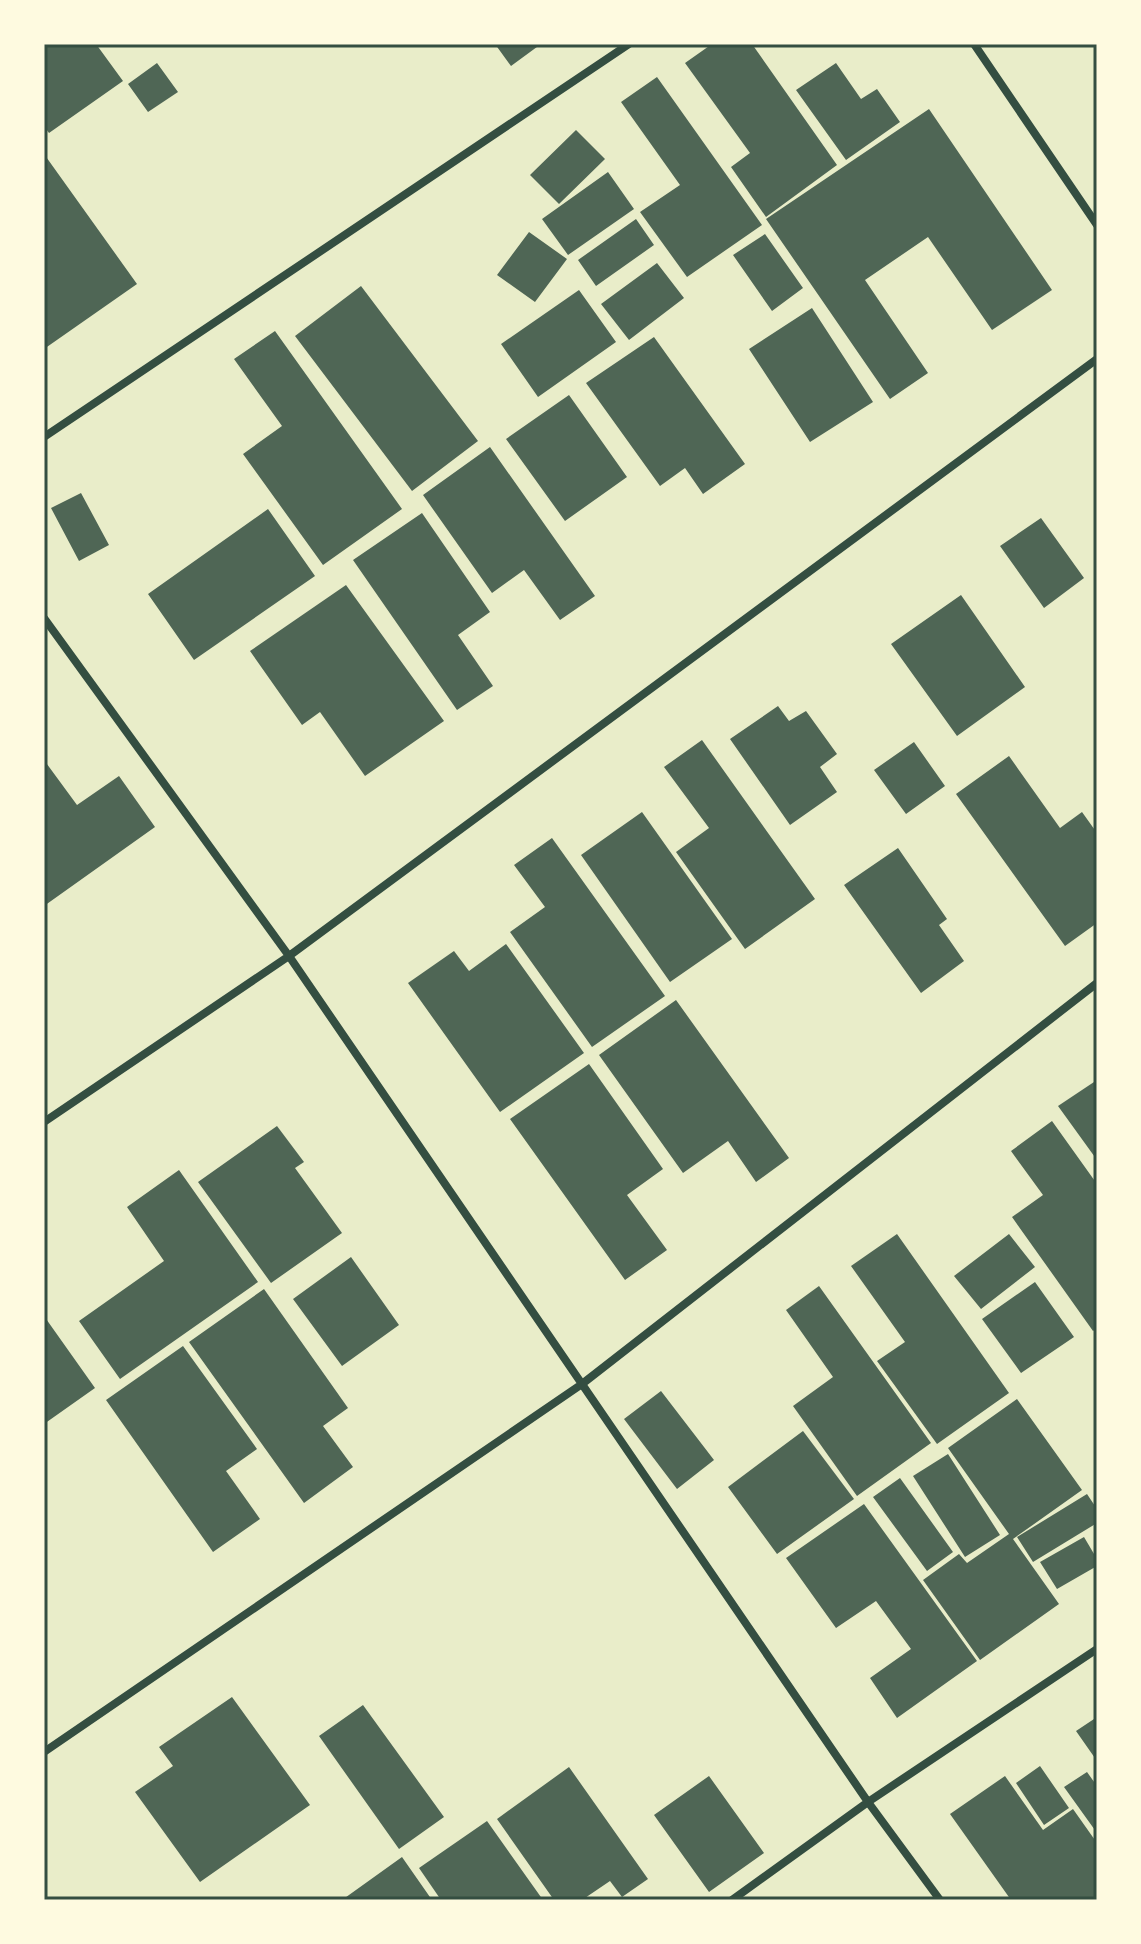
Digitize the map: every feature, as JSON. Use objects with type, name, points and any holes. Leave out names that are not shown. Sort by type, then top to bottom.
[{"type":"street","points":[[44,437],[629,44]]},
{"type":"street","points":[[974,44],[1097,225]]},
{"type":"street","points":[[44,1122],[289,956],[1097,359]]},
{"type":"street","points":[[44,618],[289,956],[868,1802],[940,1900]]},
{"type":"street","points":[[44,1752],[582,1384],[1097,983]]},
{"type":"street","points":[[732,1900],[868,1802],[1097,1649]]},
{"type":"building","points":[[44,44],[96,44],[123,81],[49,133],[44,126]]},
{"type":"building","points":[[495,44],[541,44],[511,66]]},
{"type":"building","points":[[712,44],[752,44],[837,165],[766,217],[731,167],[750,153],[685,63]]},
{"type":"building","points":[[157,63],[178,92],[148,112],[128,84]]},
{"type":"building","points":[[836,63],[861,99],[877,89],[900,122],[846,160],[796,90]]},
{"type":"building","points":[[657,77],[762,225],[687,277],[640,212],[680,185],[621,102]]},
{"type":"building","points":[[929,109],[1052,290],[992,330],[928,237],[865,280],[928,373],[890,399],[766,219]]},
{"type":"building","points":[[576,130],[605,159],[559,204],[530,175]]},
{"type":"building","points":[[44,154],[137,284],[44,349]]},
{"type":"building","points":[[608,172],[634,209],[568,255],[542,219]]},
{"type":"building","points":[[636,219],[654,245],[596,286],[578,260]]},
{"type":"building","points":[[529,232],[567,259],[535,302],[497,275]]},
{"type":"building","points":[[765,234],[803,288],[772,311],[733,255]]},
{"type":"building","points":[[657,263],[684,298],[629,340],[601,304]]},
{"type":"building","points":[[361,286],[478,441],[412,491],[295,336]]},
{"type":"building","points":[[579,290],[616,342],[538,397],[501,344]]},
{"type":"building","points":[[812,308],[873,402],[810,442],[749,349]]},
{"type":"building","points":[[275,331],[402,509],[323,565],[243,454],[282,426],[234,359]]},
{"type":"building","points":[[654,337],[745,464],[703,494],[685,468],[660,486],[586,383]]},
{"type":"building","points":[[569,395],[627,477],[565,521],[506,439]]},
{"type":"building","points":[[490,447],[595,596],[560,620],[524,570],[492,593],[423,495]]},
{"type":"building","points":[[81,493],[109,545],[79,561],[51,508]]},
{"type":"building","points":[[268,509],[315,576],[194,660],[148,594]]},
{"type":"building","points":[[422,513],[490,612],[458,635],[493,686],[457,710],[353,560]]},
{"type":"building","points":[[1041,518],[1084,578],[1044,608],[1000,546]]},
{"type":"building","points":[[346,585],[444,721],[365,776],[320,712],[302,725],[250,651]]},
{"type":"building","points":[[961,595],[1025,687],[957,736],[891,644]]},
{"type":"building","points":[[778,706],[789,721],[806,711],[837,754],[820,767],[837,792],[790,825],[730,739]]},
{"type":"building","points":[[702,740],[815,899],[745,949],[676,852],[709,828],[664,767]]},
{"type":"building","points":[[914,742],[945,786],[906,814],[874,770]]},
{"type":"building","points":[[1009,756],[1060,828],[1082,812],[1097,833],[1097,923],[1065,946],[956,794]]},
{"type":"building","points":[[44,760],[77,805],[119,776],[155,827],[44,906]]},
{"type":"building","points":[[642,812],[732,939],[670,982],[581,855]]},
{"type":"building","points":[[552,838],[665,996],[592,1047],[510,932],[545,907],[514,865]]},
{"type":"building","points":[[898,848],[947,919],[939,925],[964,961],[921,993],[844,885]]},
{"type":"building","points":[[506,944],[584,1053],[500,1112],[408,983],[454,951],[469,971]]},
{"type":"building","points":[[676,1000],[789,1158],[756,1182],[728,1141],[683,1173],[599,1055]]},
{"type":"building","points":[[589,1064],[663,1169],[627,1195],[667,1250],[625,1280],[510,1119]]},
{"type":"building","points":[[1097,1080],[1097,1160],[1058,1106]]},
{"type":"building","points":[[1052,1121],[1097,1184],[1097,1328],[1093,1331],[1012,1217],[1043,1195],[1011,1151]]},
{"type":"building","points":[[277,1126],[304,1162],[295,1168],[342,1233],[271,1283],[198,1182]]},
{"type":"building","points":[[179,1170],[258,1282],[120,1379],[79,1321],[164,1261],[127,1207]]},
{"type":"building","points":[[897,1234],[1009,1393],[937,1444],[877,1361],[905,1342],[851,1266]]},
{"type":"building","points":[[1009,1234],[1035,1267],[981,1309],[954,1276]]},
{"type":"building","points":[[351,1257],[399,1325],[342,1366],[293,1299]]},
{"type":"building","points":[[1035,1282],[1074,1337],[1021,1373],[982,1319]]},
{"type":"building","points":[[819,1286],[931,1443],[857,1496],[793,1406],[833,1377],[786,1310]]},
{"type":"building","points":[[264,1289],[348,1408],[323,1426],[353,1467],[304,1503],[189,1342]]},
{"type":"building","points":[[44,1316],[95,1388],[44,1424]]},
{"type":"building","points":[[183,1346],[257,1449],[226,1471],[260,1519],[213,1552],[106,1400]]},
{"type":"building","points":[[661,1391],[714,1460],[677,1489],[624,1419]]},
{"type":"building","points":[[1017,1399],[1082,1490],[1013,1539],[1059,1604],[980,1660],[923,1580],[959,1554],[967,1563],[1009,1534],[948,1448]]},
{"type":"building","points":[[803,1431],[854,1499],[777,1554],[728,1487]]},
{"type":"building","points":[[948,1454],[1000,1535],[965,1557],[913,1476]]},
{"type":"building","points":[[900,1478],[953,1552],[927,1571],[873,1497]]},
{"type":"building","points":[[1087,1494],[1097,1509],[1097,1523],[1033,1562],[1017,1537]]},
{"type":"building","points":[[864,1504],[977,1661],[897,1718],[870,1678],[911,1649],[876,1601],[836,1628],[786,1558]]},
{"type":"building","points":[[1084,1537],[1097,1559],[1097,1566],[1057,1589],[1040,1562]]},
{"type":"building","points":[[232,1697],[310,1805],[200,1882],[135,1792],[173,1766],[159,1747]]},
{"type":"building","points":[[363,1705],[444,1817],[399,1849],[319,1736]]},
{"type":"building","points":[[1097,1717],[1097,1761],[1076,1731]]},
{"type":"building","points":[[1040,1766],[1069,1808],[1044,1825],[1016,1783]]},
{"type":"building","points":[[569,1767],[648,1879],[622,1897],[610,1881],[582,1900],[554,1900],[497,1819]]},
{"type":"building","points":[[1087,1772],[1097,1786],[1097,1833],[1064,1787]]},
{"type":"building","points":[[709,1776],[764,1853],[709,1892],[654,1815]]},
{"type":"building","points":[[1005,1776],[1043,1830],[1073,1809],[1097,1843],[1097,1900],[1011,1900],[950,1814]]},
{"type":"building","points":[[487,1821],[543,1900],[441,1900],[419,1868]]},
{"type":"building","points":[[402,1857],[432,1900],[342,1900]]}]
